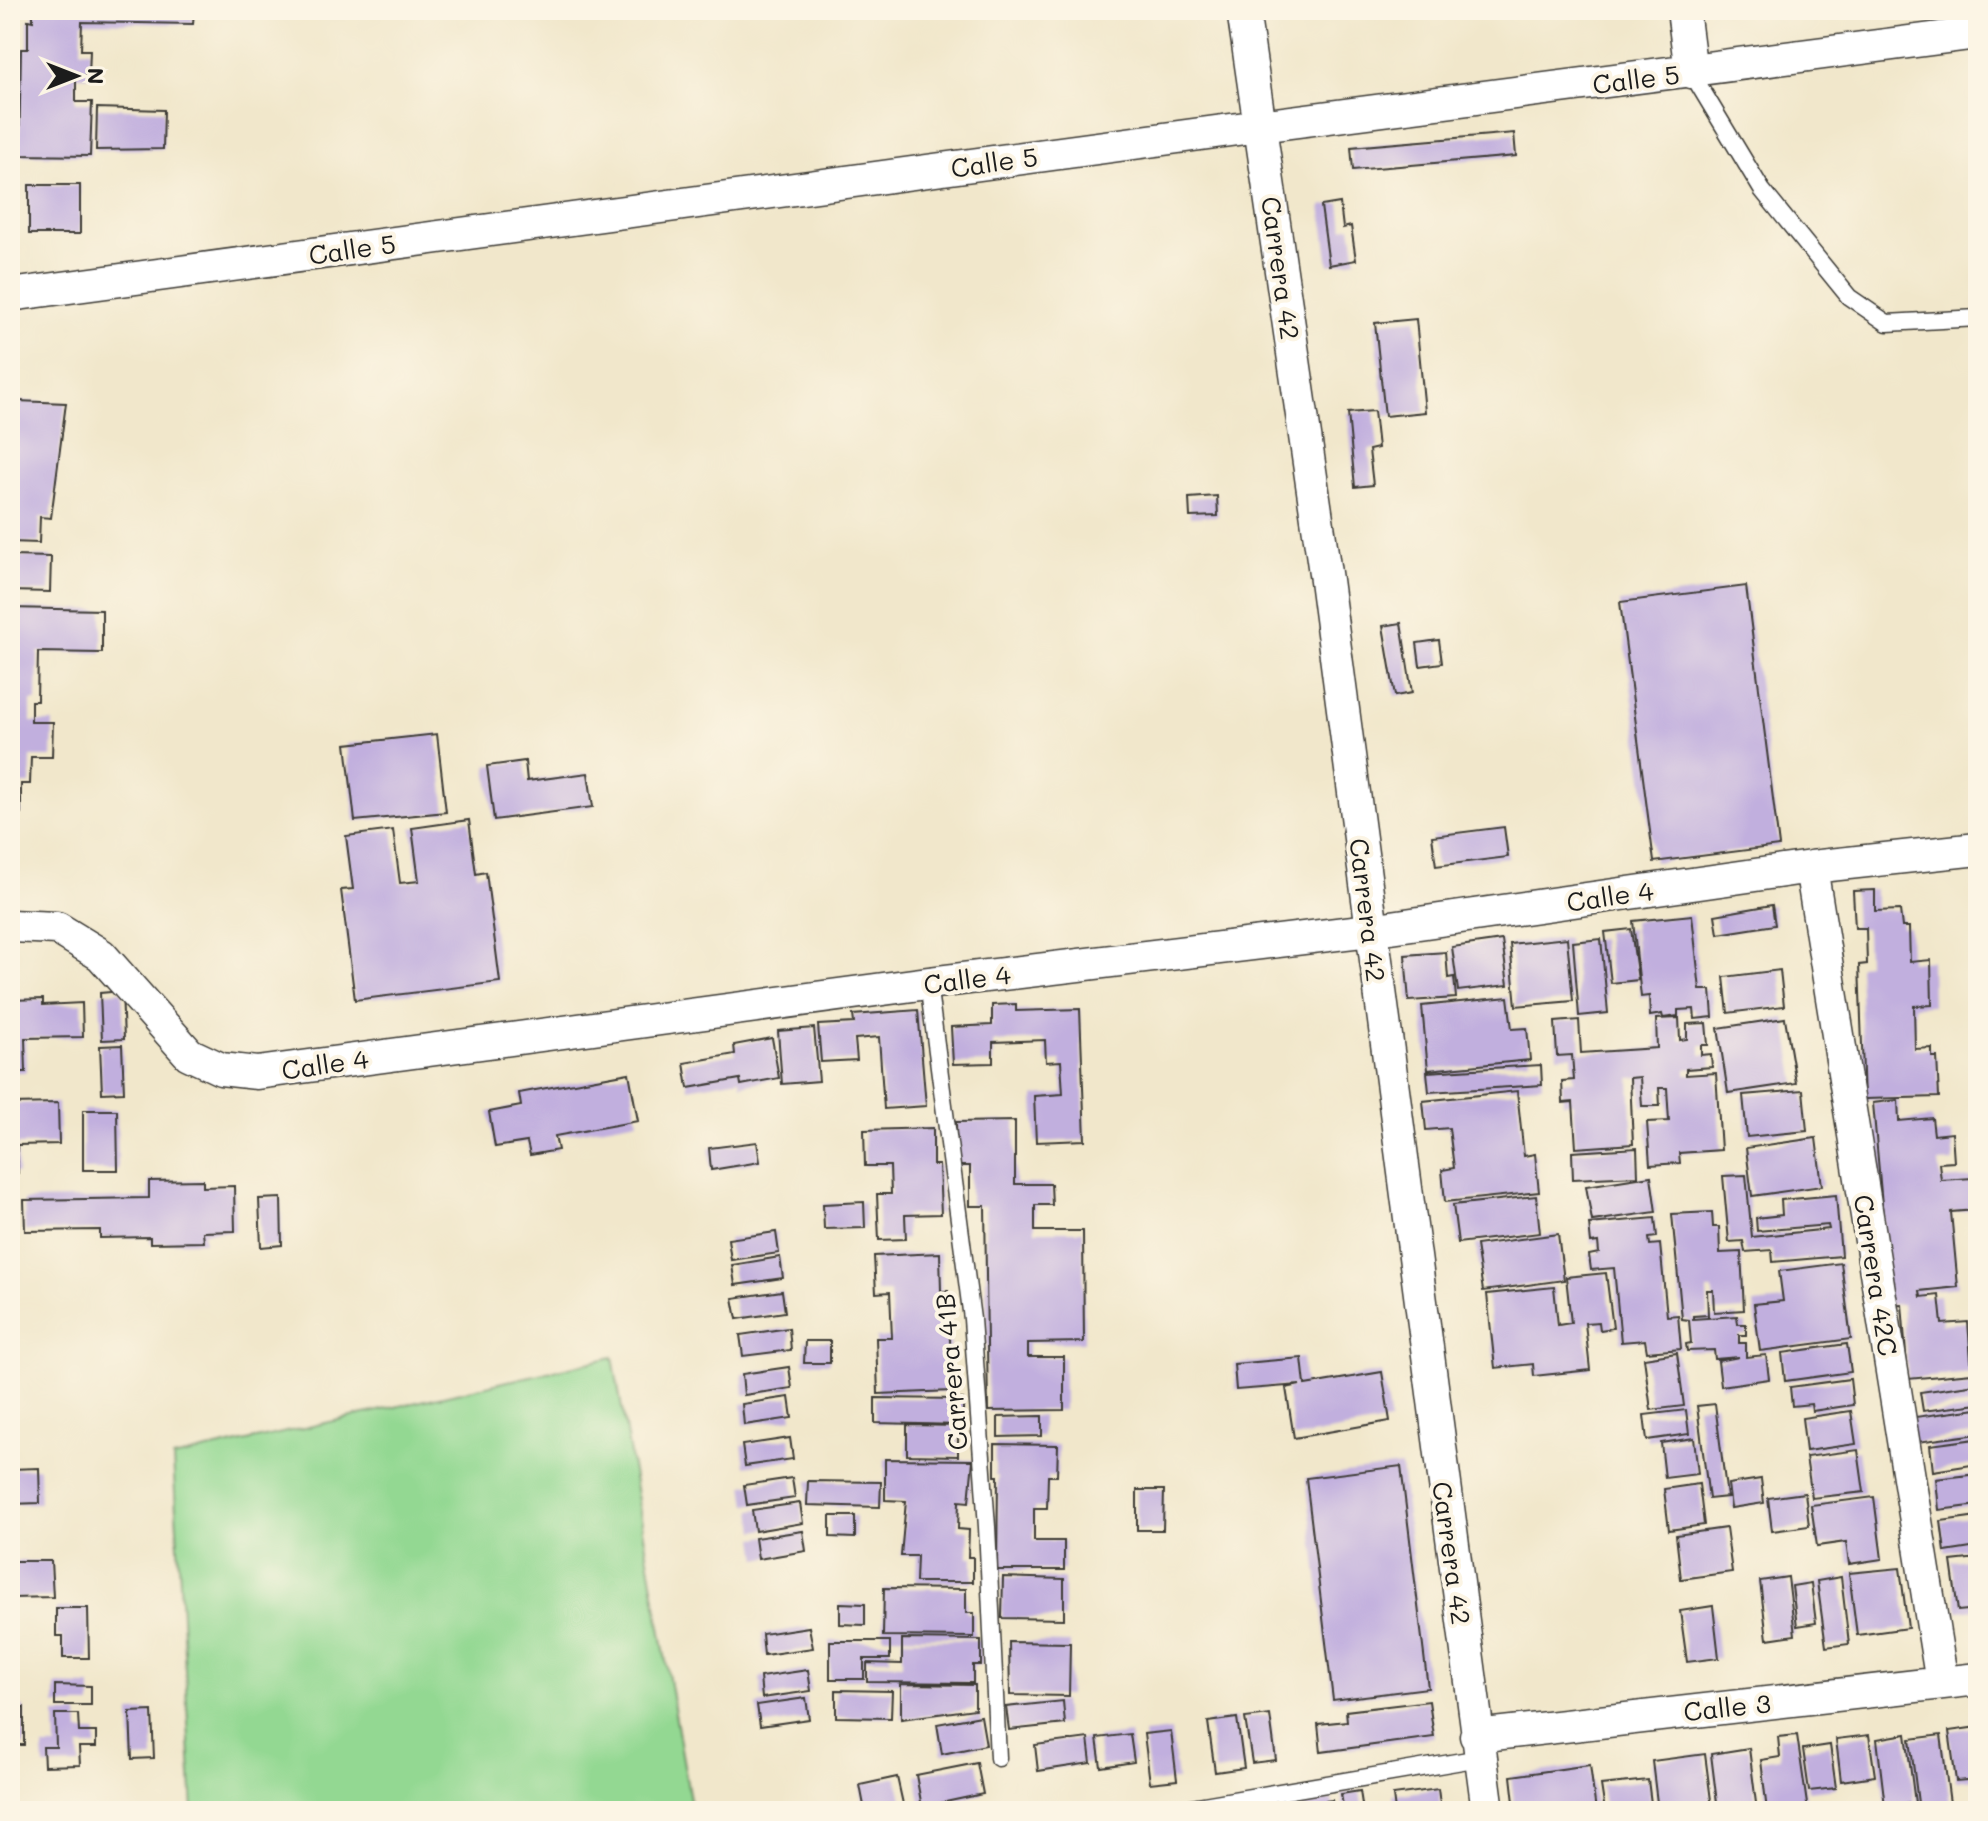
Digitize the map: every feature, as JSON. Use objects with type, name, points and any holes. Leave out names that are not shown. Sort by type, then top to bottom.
[{"type":"street","name":"Carrera 42","points":[[1243,10],[1326,580],[1488,1811]]},
{"type":"street","points":[[1683,10],[1691,72]]},
{"type":"street","name":"Calle 5","points":[[10,295],[1260,126],[1978,33]]},
{"type":"street","name":"Calle 4","points":[[10,926],[57,928],[101,955],[189,1054],[221,1069],[257,1073],[928,983],[1370,930],[1811,867],[1978,849]]},
{"type":"street","name":"Carrera 42C","points":[[1811,867],[1942,1683]]},
{"type":"street","name":"Calle 3","points":[[1478,1747],[1978,1679]]},
{"type":"lane","points":[[1691,72],[1762,190],[1849,297],[1887,323],[1978,318]]},
{"type":"lane","name":"Carrera 41B","points":[[928,983],[972,1319],[987,1527],[998,1758]]},
{"type":"lane","name":"Calle 3","points":[[1168,1811],[1478,1747]]},
{"type":"green space","points":[[613,1357],[692,1811],[193,1811],[173,1458]]},
{"type":"building","points":[[33,10],[194,10],[193,24],[82,22],[81,50],[90,50],[89,76],[76,76],[76,102],[92,102],[90,156],[19,155],[21,49],[28,49],[28,20],[33,21]]},
{"type":"building","points":[[97,108],[164,110],[163,149],[96,150]]},
{"type":"building","points":[[1514,133],[1516,156],[1353,170],[1351,147]]},
{"type":"building","points":[[29,185],[80,185],[80,234],[29,234]]},
{"type":"building","points":[[1340,203],[1343,228],[1351,226],[1356,260],[1329,265],[1321,206]]},
{"type":"building","points":[[1416,319],[1425,412],[1385,416],[1375,323]]},
{"type":"building","points":[[17,401],[66,403],[51,518],[40,517],[39,543],[10,542]]},
{"type":"building","points":[[1374,411],[1378,448],[1369,450],[1373,485],[1355,487],[1348,413]]},
{"type":"building","points":[[1217,496],[1218,516],[1190,517],[1189,498]]},
{"type":"building","points":[[11,556],[51,557],[50,592],[10,591]]},
{"type":"building","points":[[1746,586],[1779,846],[1654,862],[1620,602]]},
{"type":"building","points":[[10,608],[102,610],[102,653],[38,652],[37,701],[31,701],[31,722],[53,722],[52,757],[31,757],[30,784],[21,784],[21,813],[10,813]]},
{"type":"building","points":[[1401,623],[1412,693],[1395,696],[1383,626]]},
{"type":"building","points":[[1439,640],[1442,663],[1420,666],[1417,643]]},
{"type":"building","points":[[437,734],[446,812],[355,821],[346,744]]},
{"type":"building","points":[[525,761],[527,781],[588,773],[593,807],[494,820],[487,766]]},
{"type":"building","points":[[469,820],[476,874],[486,872],[500,982],[355,1000],[341,890],[353,889],[346,836],[393,830],[400,883],[419,881],[412,828]]},
{"type":"building","points":[[1504,827],[1508,857],[1436,866],[1432,836]]},
{"type":"building","points":[[1875,890],[1875,911],[1900,910],[1902,927],[1909,927],[1910,962],[1931,960],[1932,1005],[1914,1006],[1915,1049],[1932,1048],[1932,1057],[1937,1057],[1939,1097],[1864,1099],[1859,965],[1867,964],[1866,928],[1855,928],[1853,891]]},
{"type":"building","points":[[1772,905],[1775,925],[1718,934],[1715,915]]},
{"type":"building","points":[[1692,915],[1700,990],[1711,990],[1713,1017],[1695,1019],[1694,1009],[1678,1010],[1678,1016],[1650,1016],[1649,996],[1641,997],[1633,921]]},
{"type":"building","points":[[1631,929],[1638,980],[1611,983],[1605,932]]},
{"type":"building","points":[[1567,938],[1573,1001],[1516,1006],[1510,944]]},
{"type":"building","points":[[1601,939],[1608,1013],[1579,1016],[1573,942]]},
{"type":"building","points":[[1502,940],[1508,985],[1458,991],[1452,947]]},
{"type":"building","points":[[12,942],[15,989],[10,989]]},
{"type":"building","points":[[1446,952],[1448,978],[1454,977],[1456,998],[1409,1001],[1405,955]]},
{"type":"building","points":[[1780,970],[1784,1006],[1728,1013],[1724,977]]},
{"type":"building","points":[[122,991],[124,1039],[102,1040],[100,993]]},
{"type":"building","points":[[1508,997],[1512,1029],[1527,1028],[1530,1060],[1428,1070],[1422,1006]]},
{"type":"building","points":[[43,999],[43,1005],[82,1003],[83,1037],[25,1038],[26,1072],[10,1072],[10,1000]]},
{"type":"building","points":[[1016,1004],[1016,1011],[1080,1009],[1085,1140],[1036,1142],[1034,1096],[1063,1094],[1061,1061],[1046,1062],[1045,1040],[993,1042],[993,1063],[953,1064],[951,1027],[992,1025],[992,1005]]},
{"type":"building","points":[[918,1010],[926,1106],[884,1109],[879,1037],[855,1039],[857,1060],[821,1062],[818,1025],[854,1023],[853,1015]]},
{"type":"building","points":[[1679,1018],[1680,1040],[1687,1039],[1687,1024],[1706,1023],[1708,1045],[1701,1045],[1701,1055],[1711,1054],[1712,1067],[1686,1069],[1686,1075],[1716,1073],[1721,1150],[1679,1153],[1680,1163],[1650,1165],[1647,1122],[1669,1121],[1667,1088],[1659,1088],[1660,1106],[1642,1106],[1640,1077],[1630,1078],[1633,1144],[1576,1148],[1573,1102],[1563,1103],[1562,1081],[1574,1080],[1572,1055],[1557,1056],[1555,1022],[1579,1020],[1581,1053],[1657,1048],[1656,1019]]},
{"type":"building","points":[[1785,1018],[1796,1083],[1728,1093],[1718,1028]]},
{"type":"building","points":[[814,1028],[819,1081],[782,1084],[778,1031]]},
{"type":"building","points":[[772,1038],[779,1078],[741,1085],[740,1079],[688,1088],[684,1063],[735,1054],[734,1045]]},
{"type":"building","points":[[122,1045],[124,1092],[102,1093],[100,1046]]},
{"type":"building","points":[[1541,1065],[1542,1085],[1429,1092],[1427,1072]]},
{"type":"building","points":[[629,1073],[638,1121],[555,1136],[558,1150],[530,1155],[527,1142],[495,1147],[489,1112],[521,1106],[519,1093]]},
{"type":"building","points":[[1803,1090],[1807,1131],[1747,1137],[1743,1095]]},
{"type":"building","points":[[1517,1091],[1524,1156],[1535,1154],[1539,1192],[1445,1202],[1442,1170],[1454,1168],[1449,1128],[1426,1130],[1423,1101]]},
{"type":"building","points":[[1898,1100],[1899,1121],[1932,1118],[1934,1135],[1952,1133],[1954,1162],[1939,1163],[1941,1180],[1973,1178],[1976,1210],[1951,1212],[1958,1287],[1920,1291],[1921,1297],[1939,1295],[1942,1324],[1968,1322],[1972,1373],[1908,1379],[1902,1304],[1883,1305],[1886,1250],[1873,1103]]},
{"type":"building","points":[[58,1103],[59,1144],[17,1145],[18,1173],[10,1173],[10,1104]]},
{"type":"building","points":[[83,1110],[117,1110],[118,1170],[83,1170]]},
{"type":"building","points":[[1015,1121],[1015,1184],[1051,1184],[1052,1205],[1035,1205],[1035,1231],[1083,1231],[1084,1342],[1028,1343],[1028,1357],[1064,1357],[1064,1410],[988,1411],[985,1206],[970,1206],[970,1166],[957,1166],[956,1122]]},
{"type":"building","points":[[933,1128],[933,1165],[939,1165],[941,1214],[905,1215],[906,1239],[879,1240],[877,1194],[891,1194],[890,1166],[865,1166],[864,1130]]},
{"type":"building","points":[[1816,1138],[1822,1186],[1752,1196],[1746,1148]]},
{"type":"building","points":[[757,1142],[760,1162],[711,1170],[709,1148]]},
{"type":"building","points":[[1637,1148],[1638,1176],[1573,1179],[1572,1152]]},
{"type":"building","points":[[1746,1175],[1752,1237],[1829,1229],[1828,1225],[1757,1231],[1756,1218],[1782,1215],[1781,1200],[1836,1195],[1841,1256],[1773,1262],[1772,1250],[1745,1252],[1743,1241],[1729,1242],[1723,1176]]},
{"type":"building","points":[[1651,1176],[1656,1212],[1592,1221],[1586,1186]]},
{"type":"building","points":[[203,1180],[203,1187],[234,1186],[235,1231],[203,1232],[204,1242],[150,1243],[150,1237],[100,1238],[100,1230],[25,1231],[24,1200],[149,1198],[149,1181]]},
{"type":"building","points":[[1536,1196],[1540,1233],[1458,1243],[1453,1205]]},
{"type":"building","points":[[281,1198],[282,1245],[261,1247],[259,1199]]},
{"type":"building","points":[[864,1202],[865,1228],[824,1229],[823,1204]]},
{"type":"building","points":[[1712,1212],[1713,1227],[1719,1227],[1720,1253],[1741,1252],[1744,1310],[1714,1312],[1713,1290],[1707,1290],[1708,1315],[1693,1316],[1693,1319],[1737,1316],[1738,1324],[1746,1324],[1746,1335],[1739,1335],[1739,1343],[1746,1343],[1746,1357],[1766,1355],[1769,1379],[1721,1386],[1718,1361],[1739,1357],[1715,1359],[1714,1350],[1687,1351],[1686,1344],[1691,1343],[1689,1320],[1682,1319],[1672,1214]]},
{"type":"building","points":[[1655,1218],[1657,1237],[1649,1238],[1650,1245],[1660,1244],[1667,1316],[1678,1315],[1681,1349],[1647,1352],[1645,1340],[1621,1342],[1614,1268],[1591,1270],[1589,1255],[1599,1253],[1598,1242],[1591,1243],[1589,1224]]},
{"type":"building","points":[[776,1232],[779,1253],[731,1260],[728,1239]]},
{"type":"building","points":[[1558,1234],[1564,1280],[1483,1291],[1476,1245]]},
{"type":"building","points":[[940,1253],[941,1291],[948,1291],[952,1391],[878,1394],[876,1338],[892,1338],[890,1292],[876,1293],[874,1256]]},
{"type":"building","points":[[780,1257],[783,1278],[735,1285],[732,1265]]},
{"type":"building","points":[[1841,1263],[1851,1339],[1760,1351],[1754,1304],[1783,1301],[1779,1271]]},
{"type":"building","points":[[1606,1273],[1613,1328],[1600,1330],[1599,1322],[1585,1323],[1590,1370],[1534,1376],[1533,1364],[1495,1368],[1487,1294],[1554,1287],[1558,1325],[1571,1323],[1566,1277]]},
{"type":"building","points":[[782,1291],[785,1312],[737,1319],[733,1298]]},
{"type":"building","points":[[789,1328],[791,1350],[743,1356],[740,1335]]},
{"type":"building","points":[[805,1341],[830,1341],[830,1363],[804,1363]]},
{"type":"building","points":[[1847,1344],[1851,1372],[1785,1381],[1782,1353]]},
{"type":"building","points":[[1677,1353],[1684,1406],[1651,1410],[1644,1358]]},
{"type":"building","points":[[1302,1358],[1305,1385],[1382,1372],[1390,1421],[1294,1438],[1286,1388],[1300,1385],[1236,1390],[1234,1364]]},
{"type":"building","points":[[789,1367],[792,1388],[744,1395],[742,1374]]},
{"type":"building","points":[[1850,1379],[1853,1405],[1812,1411],[1811,1404],[1792,1406],[1790,1387]]},
{"type":"building","points":[[1977,1384],[1978,1404],[1923,1411],[1920,1392]]},
{"type":"building","points":[[789,1397],[792,1418],[744,1425],[742,1404]]},
{"type":"building","points":[[875,1398],[963,1399],[963,1425],[875,1423]]},
{"type":"building","points":[[1715,1404],[1727,1497],[1709,1499],[1697,1406]]},
{"type":"building","points":[[1978,1409],[1978,1434],[1910,1443],[1907,1418]]},
{"type":"building","points":[[1686,1410],[1689,1434],[1647,1440],[1644,1415]]},
{"type":"building","points":[[1851,1411],[1856,1444],[1806,1451],[1802,1418]]},
{"type":"building","points":[[1042,1416],[1042,1436],[998,1437],[998,1417]]},
{"type":"building","points":[[907,1425],[958,1426],[958,1456],[907,1455]]},
{"type":"building","points":[[790,1438],[793,1459],[745,1466],[742,1445]]},
{"type":"building","points":[[1694,1438],[1698,1474],[1665,1478],[1661,1443]]},
{"type":"building","points":[[1976,1439],[1978,1464],[1933,1471],[1930,1445]]},
{"type":"building","points":[[995,1444],[1058,1445],[1057,1476],[1048,1476],[1047,1508],[1034,1508],[1034,1541],[1064,1541],[1064,1570],[997,1570],[998,1476],[995,1476]]},
{"type":"building","points":[[1858,1450],[1864,1492],[1812,1498],[1806,1457]]},
{"type":"building","points":[[885,1459],[973,1460],[969,1502],[959,1501],[958,1529],[969,1530],[968,1557],[973,1557],[973,1582],[916,1582],[917,1556],[901,1556],[906,1501],[885,1500]]},
{"type":"building","points":[[1401,1466],[1428,1688],[1333,1700],[1306,1478]]},
{"type":"building","points":[[39,1468],[40,1503],[10,1504],[10,1469]]},
{"type":"building","points":[[1978,1474],[1978,1505],[1939,1510],[1936,1479]]},
{"type":"building","points":[[792,1478],[795,1498],[747,1505],[744,1485]]},
{"type":"building","points":[[1761,1479],[1764,1503],[1731,1508],[1728,1484]]},
{"type":"building","points":[[808,1481],[881,1482],[880,1507],[807,1505]]},
{"type":"building","points":[[1699,1484],[1704,1525],[1669,1530],[1664,1489]]},
{"type":"building","points":[[1137,1490],[1164,1490],[1163,1530],[1137,1530]]},
{"type":"building","points":[[1805,1493],[1809,1526],[1772,1531],[1768,1498]]},
{"type":"building","points":[[1874,1497],[1882,1559],[1849,1564],[1846,1542],[1817,1546],[1811,1505]]},
{"type":"building","points":[[800,1503],[803,1523],[755,1531],[752,1510]]},
{"type":"building","points":[[830,1516],[855,1516],[855,1538],[830,1537]]},
{"type":"building","points":[[1978,1516],[1978,1547],[1945,1552],[1941,1521]]},
{"type":"building","points":[[1726,1528],[1732,1572],[1681,1579],[1676,1535]]},
{"type":"building","points":[[803,1531],[806,1551],[758,1559],[755,1538]]},
{"type":"building","points":[[1978,1558],[1978,1609],[1958,1611],[1951,1561]]},
{"type":"building","points":[[10,1561],[51,1561],[53,1597],[11,1598]]},
{"type":"building","points":[[1900,1568],[1908,1628],[1857,1635],[1849,1573]]},
{"type":"building","points":[[1003,1577],[1064,1579],[1064,1619],[1002,1618]]},
{"type":"building","points":[[1788,1577],[1795,1635],[1767,1639],[1760,1581]]},
{"type":"building","points":[[1841,1577],[1849,1644],[1826,1647],[1817,1581]]},
{"type":"building","points":[[1811,1583],[1816,1623],[1797,1626],[1792,1586]]},
{"type":"building","points":[[884,1588],[966,1589],[966,1613],[974,1613],[974,1637],[883,1636]]},
{"type":"building","points":[[840,1603],[865,1604],[865,1625],[840,1624]]},
{"type":"building","points":[[1713,1606],[1719,1658],[1687,1662],[1680,1611]]},
{"type":"building","points":[[56,1608],[88,1608],[89,1658],[63,1658],[63,1636],[56,1636]]},
{"type":"building","points":[[809,1627],[813,1648],[764,1655],[762,1634]]},
{"type":"building","points":[[902,1639],[981,1640],[981,1665],[973,1665],[973,1683],[867,1682],[867,1663],[902,1664]]},
{"type":"building","points":[[830,1641],[890,1641],[890,1659],[864,1659],[864,1679],[830,1679]]},
{"type":"building","points":[[1009,1642],[1070,1643],[1069,1696],[1010,1695]]},
{"type":"building","points":[[808,1670],[811,1691],[762,1698],[760,1677]]},
{"type":"building","points":[[901,1684],[975,1685],[975,1709],[901,1719]]},
{"type":"building","points":[[55,1685],[91,1686],[91,1705],[55,1705]]},
{"type":"building","points":[[836,1690],[892,1691],[891,1718],[836,1717]]},
{"type":"building","points":[[806,1698],[809,1719],[760,1726],[757,1705]]},
{"type":"building","points":[[1063,1701],[1065,1724],[1009,1730],[1006,1707]]},
{"type":"building","points":[[1429,1701],[1434,1737],[1321,1752],[1318,1724],[1347,1721],[1346,1711]]},
{"type":"building","points":[[10,1707],[24,1707],[24,1745],[10,1745]]},
{"type":"building","points":[[152,1711],[154,1758],[132,1759],[130,1712]]},
{"type":"building","points":[[55,1714],[78,1714],[79,1732],[96,1732],[96,1747],[79,1747],[80,1765],[44,1766],[43,1747],[56,1747]]},
{"type":"building","points":[[1270,1715],[1276,1760],[1252,1763],[1245,1718]]},
{"type":"building","points":[[981,1716],[986,1745],[942,1754],[937,1724]]},
{"type":"building","points":[[1237,1718],[1244,1768],[1215,1772],[1208,1722]]},
{"type":"building","points":[[1978,1727],[1978,1779],[1956,1781],[1949,1731]]},
{"type":"building","points":[[1171,1731],[1177,1780],[1150,1783],[1144,1734]]},
{"type":"building","points":[[1130,1734],[1134,1762],[1101,1767],[1097,1738]]},
{"type":"building","points":[[1906,1734],[1915,1803],[1885,1806],[1877,1739]]},
{"type":"building","points":[[1797,1735],[1808,1811],[1767,1811],[1761,1760],[1780,1757],[1778,1737]]},
{"type":"building","points":[[1869,1735],[1875,1776],[1841,1781],[1836,1739]]},
{"type":"building","points":[[1941,1735],[1951,1811],[1919,1811],[1910,1739]]},
{"type":"building","points":[[1088,1738],[1091,1763],[1038,1771],[1035,1745]]},
{"type":"building","points":[[1830,1745],[1836,1788],[1809,1791],[1803,1749]]},
{"type":"building","points":[[1749,1748],[1757,1811],[1718,1811],[1711,1754]]},
{"type":"building","points":[[1705,1754],[1712,1808],[1658,1811],[1652,1761]]},
{"type":"building","points":[[977,1763],[983,1794],[922,1807],[916,1775]]},
{"type":"building","points":[[1590,1765],[1596,1811],[1515,1811],[1511,1776]]},
{"type":"building","points":[[897,1777],[903,1804],[865,1811],[860,1785]]},
{"type":"building","points":[[1648,1780],[1652,1811],[1605,1811],[1601,1785]]},
{"type":"building","points":[[1438,1789],[1441,1811],[1395,1811],[1393,1795]]},
{"type":"building","points":[[1360,1791],[1363,1811],[1344,1811],[1341,1794]]},
{"type":"building","points":[[1332,1800],[1334,1811],[1303,1811],[1302,1804]]},
{"type":"building","points":[[1289,1801],[1290,1811],[1258,1811],[1258,1804]]}]
